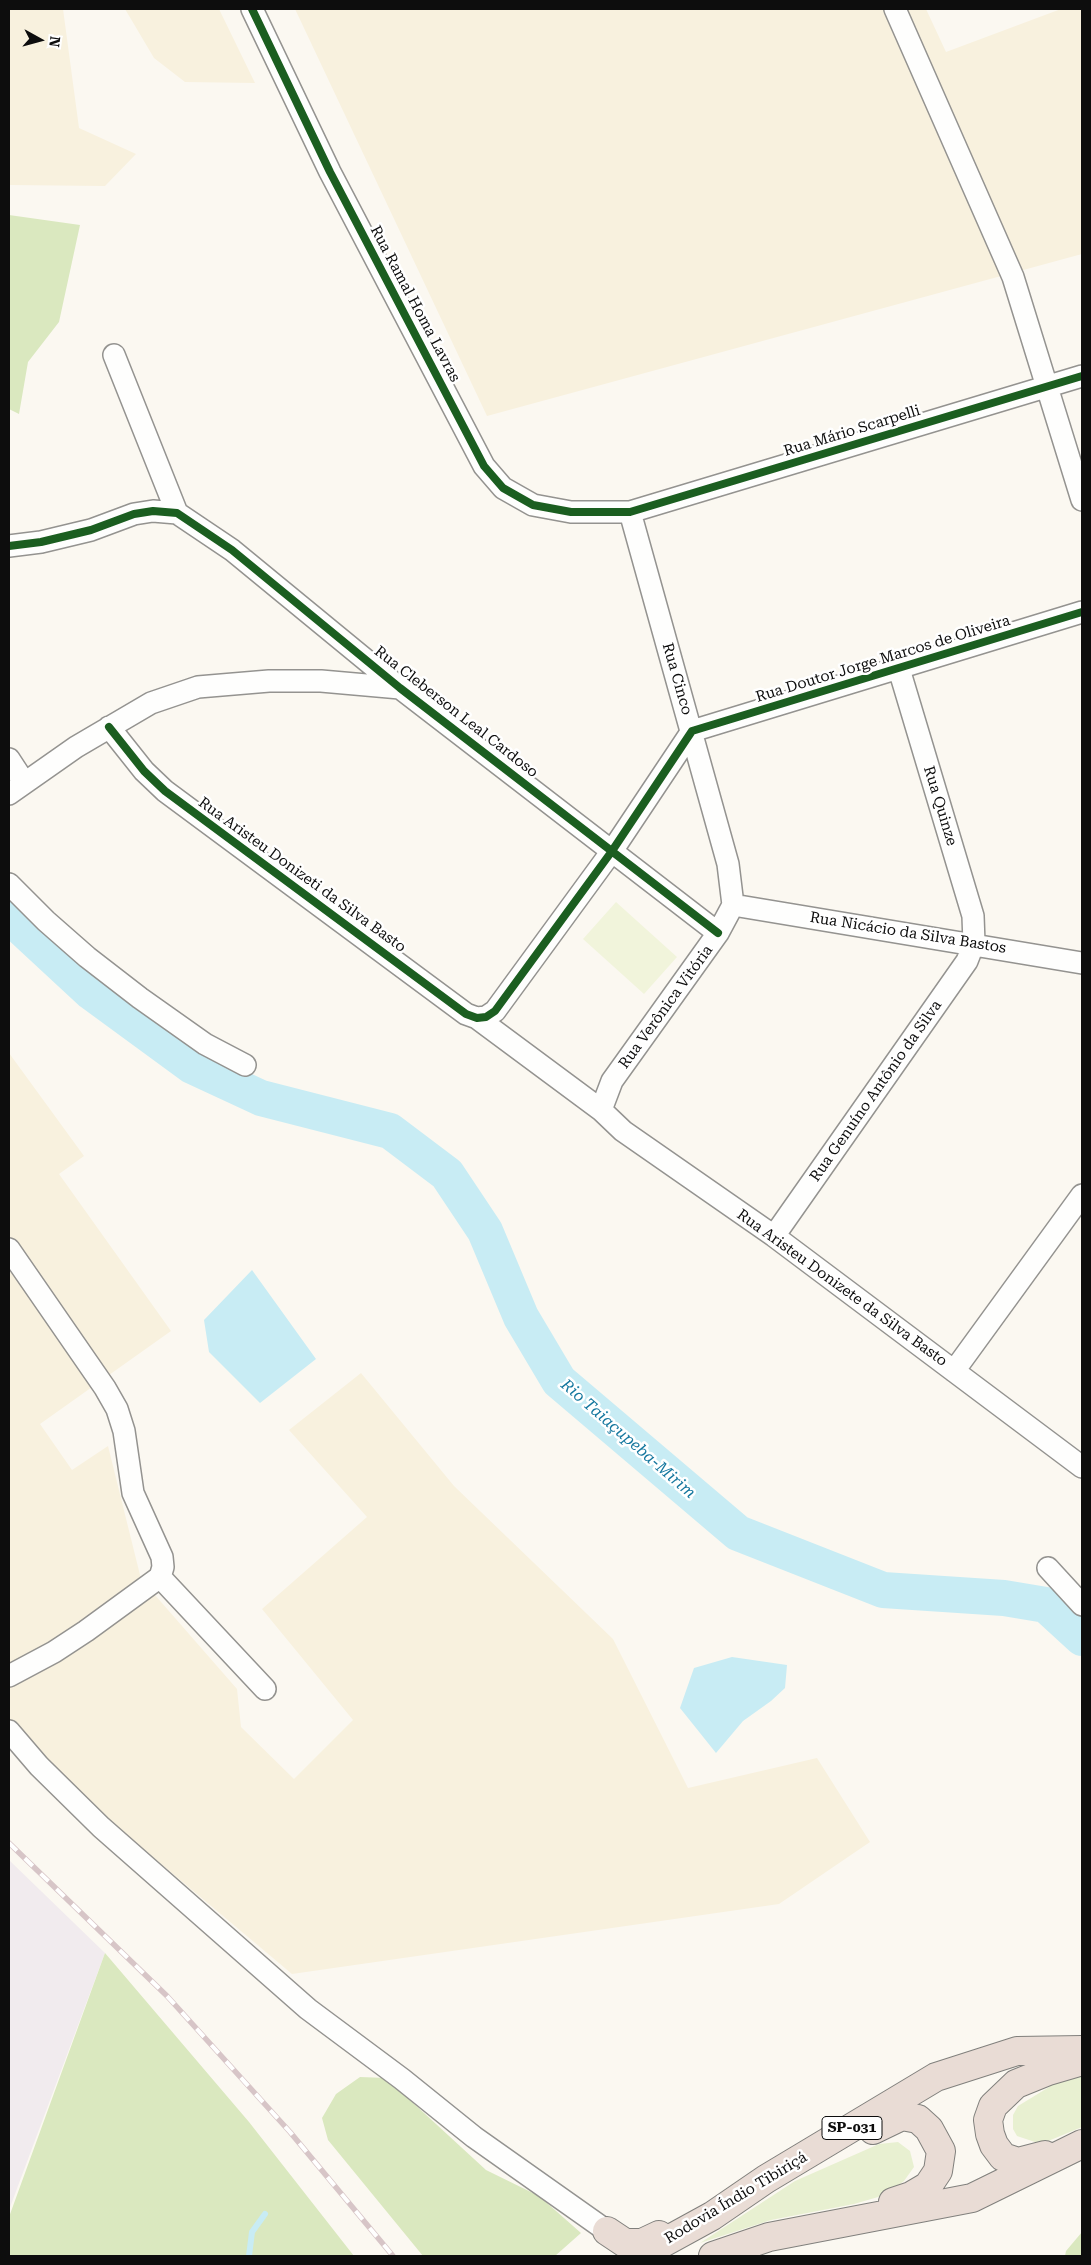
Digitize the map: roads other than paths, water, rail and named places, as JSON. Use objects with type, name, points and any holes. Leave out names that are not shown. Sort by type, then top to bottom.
[{"type":"highway","name":"Rodovia Índio Tibiriçá","points":[[638,2256],[712,2216],[766,2179],[936,2077],[1017,2051],[1082,2050]]},
{"type":"highway","points":[[1082,2062],[1048,2071],[1016,2084],[993,2106],[988,2120],[990,2134],[1003,2157],[1018,2162],[1082,2142]]},
{"type":"highway","points":[[766,2179],[902,2116],[918,2119],[929,2129],[941,2152],[938,2171],[928,2186],[911,2196],[825,2224]]},
{"type":"highway","points":[[714,2256],[769,2237],[825,2224],[972,2198],[1082,2142]]},
{"type":"highway","points":[[608,2244],[642,2243],[674,2228],[712,2216]]},
{"type":"street","name":"Rua Ramal Homa Lavras","points":[[252,9],[330,172],[484,466],[503,488],[533,505],[571,512],[630,512]]},
{"type":"street","points":[[895,9],[1013,277],[1082,500]]},
{"type":"street","points":[[9,546],[41,542],[91,530],[134,514],[153,511],[177,513],[114,355]]},
{"type":"street","name":"Rua Mário Scarpelli","points":[[630,512],[1082,376]]},
{"type":"street","name":"Rua Cinco","points":[[630,512],[728,864],[733,905]]},
{"type":"street","name":"Rua Cleberson Leal Cardoso","points":[[177,513],[232,550],[400,688],[718,933]]},
{"type":"street","name":"Rua Doutor Jorge Marcos de Oliveira","points":[[692,731],[1082,612]]},
{"type":"street","name":"Rua Quinze","points":[[899,669],[973,916],[974,943]]},
{"type":"street","points":[[9,759],[16,788],[109,727],[152,703],[198,687],[269,680],[321,681],[400,688]]},
{"type":"street","name":"Rua Aristeu Donizeti da Silva Basto","points":[[109,727],[144,771],[165,791],[466,1014],[486,1014],[601,1110]]},
{"type":"street","points":[[486,1014],[612,851],[692,731]]},
{"type":"street","points":[[9,884],[46,921],[102,969],[173,1023],[245,1065]]},
{"type":"street","name":"Rua Nicácio da Silva Bastos","points":[[733,905],[974,943],[1082,963]]},
{"type":"street","name":"Rua Verônica Vitória","points":[[601,1110],[612,1081],[718,933],[733,905]]},
{"type":"street","name":"Rua Genuíno Antônio da Silva","points":[[774,1236],[966,961],[974,943]]},
{"type":"street","name":"Rua Aristeu Donizete da Silva Basto","points":[[601,1110],[623,1131],[774,1236],[1082,1467]]},
{"type":"street","points":[[954,1370],[1082,1196]]},
{"type":"street","points":[[9,1249],[105,1388],[117,1409],[124,1431],[133,1494],[162,1557],[163,1568],[160,1577],[62,1647],[9,1676]]},
{"type":"street","points":[[1048,1568],[1082,1606]]},
{"type":"street","points":[[160,1577],[265,1689]]},
{"type":"street","points":[[9,1731],[39,1766],[102,1828],[308,2009],[402,2078],[608,2244]]},
{"type":"water","points":[[252,1270],[316,1359],[260,1403],[209,1352],[204,1320]]},
{"type":"water","points":[[732,1657],[787,1665],[785,1688],[771,1701],[743,1721],[716,1753],[680,1708],[694,1668]]},
{"type":"waterway","name":"Rio Taiaçupeba-Mirim","points":[[9,916],[91,992],[192,1066],[261,1098],[390,1131],[447,1174],[485,1231],[521,1317],[559,1381],[738,1533],[883,1590],[1004,1598],[1046,1605],[1082,1638]]},
{"type":"waterway","points":[[249,2256],[252,2232],[265,2214]]},
{"type":"railway","points":[[9,1843],[167,1996],[290,2132],[393,2256]]}]
